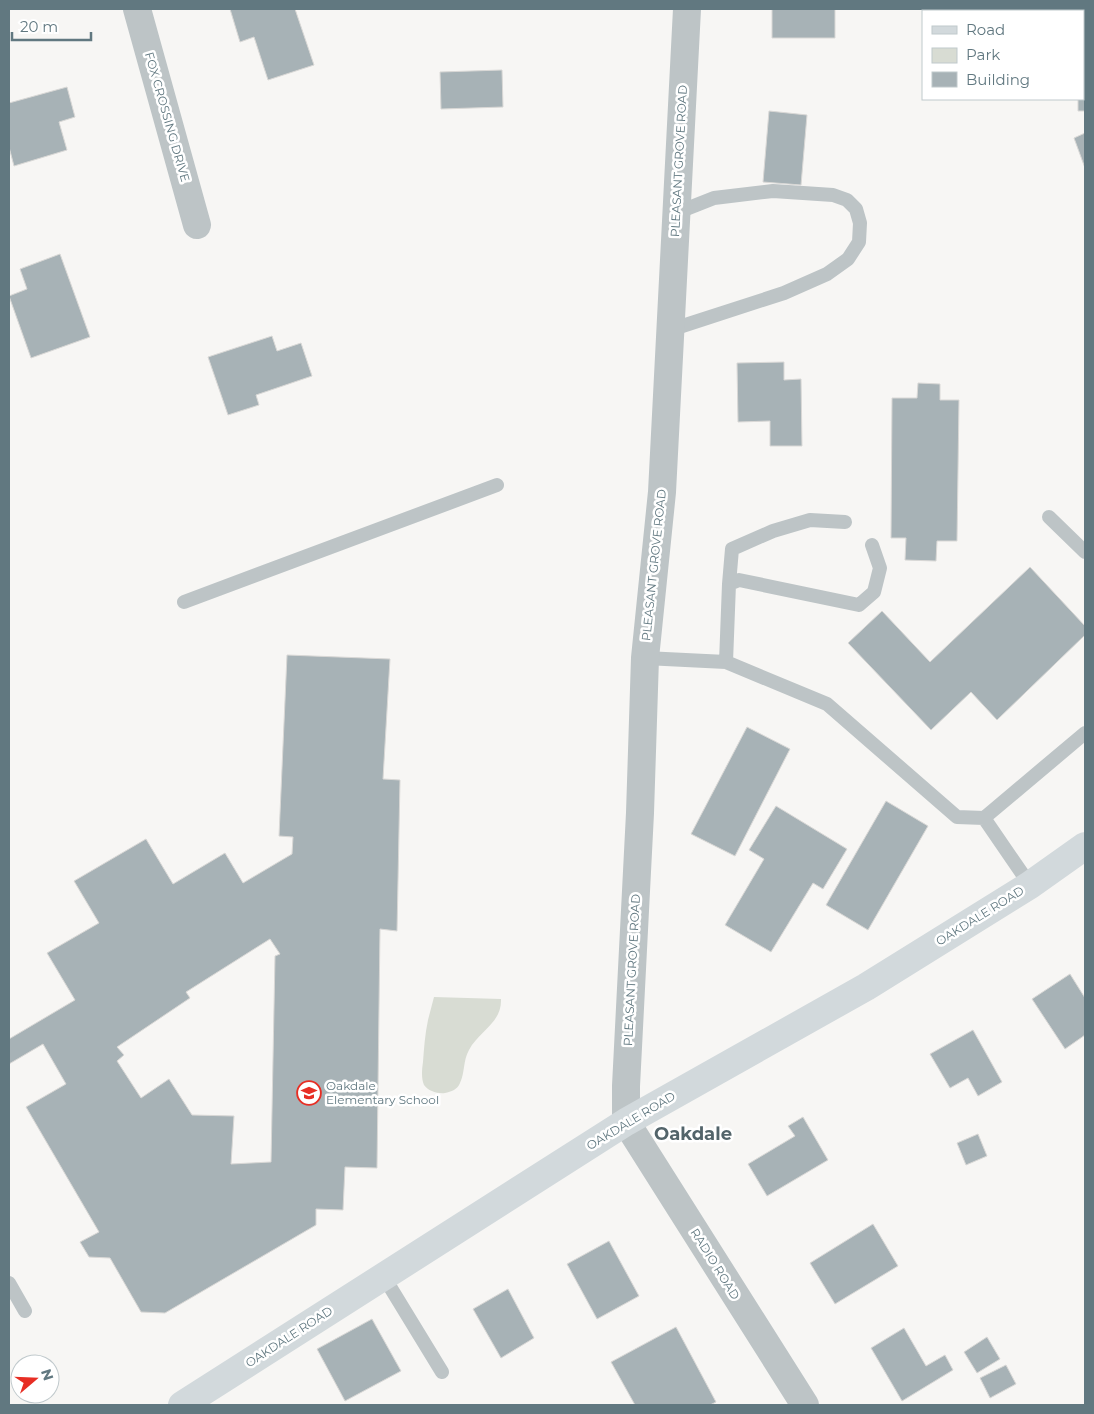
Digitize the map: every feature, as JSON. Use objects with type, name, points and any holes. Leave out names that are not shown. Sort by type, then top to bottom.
[{"type":"main road","name":"OAKDALE ROAD","points":[[182,1405],[626,1122],[866,987],[1030,885],[1085,846]]},
{"type":"street","name":"FOX CROSSING DRIVE","points":[[137,9],[197,225]]},
{"type":"street","name":"PLEASANT GROVE ROAD","points":[[626,1122],[645,658],[662,492],[687,9]]},
{"type":"street","name":"RADIO ROAD","points":[[626,1122],[805,1405]]},
{"type":"lane","points":[[670,330],[784,293],[827,274],[848,259],[858,242],[860,223],[856,209],[847,200],[832,195],[773,191],[714,198],[676,213]]},
{"type":"lane","points":[[184,602],[497,485]]},
{"type":"lane","points":[[1049,517],[1085,552]]},
{"type":"lane","points":[[726,662],[732,549],[773,531],[810,520],[845,522]]},
{"type":"lane","points":[[729,584],[739,580],[859,605],[874,592],[880,568],[872,546]]},
{"type":"lane","points":[[645,658],[726,662],[827,704],[957,817],[984,818],[1085,733]]},
{"type":"lane","points":[[984,818],[1030,885]]},
{"type":"lane","points":[[384,1277],[442,1372]]},
{"type":"lane","points":[[9,1283],[24,1310]]},
{"type":"green space","points":[[434,997],[501,999],[498,1014],[494,1021],[473,1043],[467,1054],[463,1075],[458,1087],[445,1093],[428,1089],[422,1079],[426,1030]]},
{"type":"building","points":[[230,9],[295,9],[314,65],[268,80],[254,37],[240,42]]},
{"type":"building","points":[[772,9],[835,9],[835,38],[772,38]]},
{"type":"building","points":[[1085,9],[1085,42],[1084,10],[1080,10]]},
{"type":"building","points":[[1085,55],[1085,111],[1078,111],[1078,100],[1084,100]]},
{"type":"building","points":[[502,70],[503,107],[441,109],[440,72]]},
{"type":"building","points":[[67,87],[75,117],[59,122],[67,150],[14,166],[9,147],[9,103]]},
{"type":"building","points":[[769,111],[807,115],[801,185],[763,182]]},
{"type":"building","points":[[1085,133],[1085,168],[1074,138]]},
{"type":"building","points":[[60,254],[90,337],[31,358],[9,296],[27,289],[20,269]]},
{"type":"building","points":[[272,336],[277,351],[301,343],[312,376],[256,395],[259,405],[228,415],[208,357]]},
{"type":"building","points":[[784,362],[784,380],[801,379],[802,446],[770,446],[770,421],[738,422],[737,363]]},
{"type":"building","points":[[918,383],[940,384],[940,400],[959,400],[957,541],[937,541],[936,561],[905,560],[906,538],[891,538],[892,398],[917,398]]},
{"type":"building","points":[[1030,567],[1085,626],[1085,635],[997,720],[971,692],[931,730],[848,643],[882,611],[930,662]]},
{"type":"building","points":[[287,655],[390,659],[383,779],[400,780],[397,931],[380,929],[377,1168],[345,1167],[343,1210],[316,1209],[316,1225],[165,1313],[141,1312],[110,1258],[89,1257],[80,1242],[99,1232],[26,1107],[66,1084],[43,1044],[9,1064],[9,1039],[75,1000],[47,953],[99,923],[74,881],[146,839],[173,884],[225,853],[243,883],[292,854],[293,837],[279,836]],"holes":[[[270,939],[280,954],[275,956],[271,1162],[231,1164],[234,1116],[192,1115],[169,1079],[141,1098],[117,1061],[124,1055],[117,1047],[190,998],[186,992]]]},
{"type":"building","points":[[747,727],[790,749],[735,856],[691,834]]},
{"type":"building","points":[[886,801],[928,826],[868,930],[826,905]]},
{"type":"building","points":[[776,806],[847,849],[823,889],[813,883],[771,952],[725,925],[764,859],[749,850]]},
{"type":"building","points":[[1070,974],[1085,998],[1085,1035],[1065,1049],[1032,999]]},
{"type":"building","points":[[973,1030],[1002,1082],[978,1096],[968,1078],[950,1088],[930,1054]]},
{"type":"building","points":[[803,1117],[828,1160],[767,1196],[748,1164],[795,1136],[788,1126]]},
{"type":"building","points":[[978,1134],[987,1156],[966,1165],[957,1143]]},
{"type":"building","points":[[873,1224],[898,1266],[835,1304],[810,1263]]},
{"type":"building","points":[[609,1241],[639,1296],[597,1319],[567,1264]]},
{"type":"building","points":[[508,1289],[534,1338],[501,1358],[473,1309]]},
{"type":"building","points":[[372,1319],[401,1371],[345,1401],[317,1349]]},
{"type":"building","points":[[676,1327],[716,1402],[710,1405],[635,1405],[611,1362]]},
{"type":"building","points":[[904,1328],[926,1366],[945,1355],[953,1370],[902,1401],[871,1348]]},
{"type":"building","points":[[987,1337],[1000,1359],[977,1373],[964,1352]]},
{"type":"building","points":[[1006,1365],[1016,1384],[990,1398],[980,1378]]},
{"type":"place","name":"Oakdale Elementary School","points":[[309,1093]]},
{"type":"district","name":"Oakdale","points":[[693,1134]]}]
